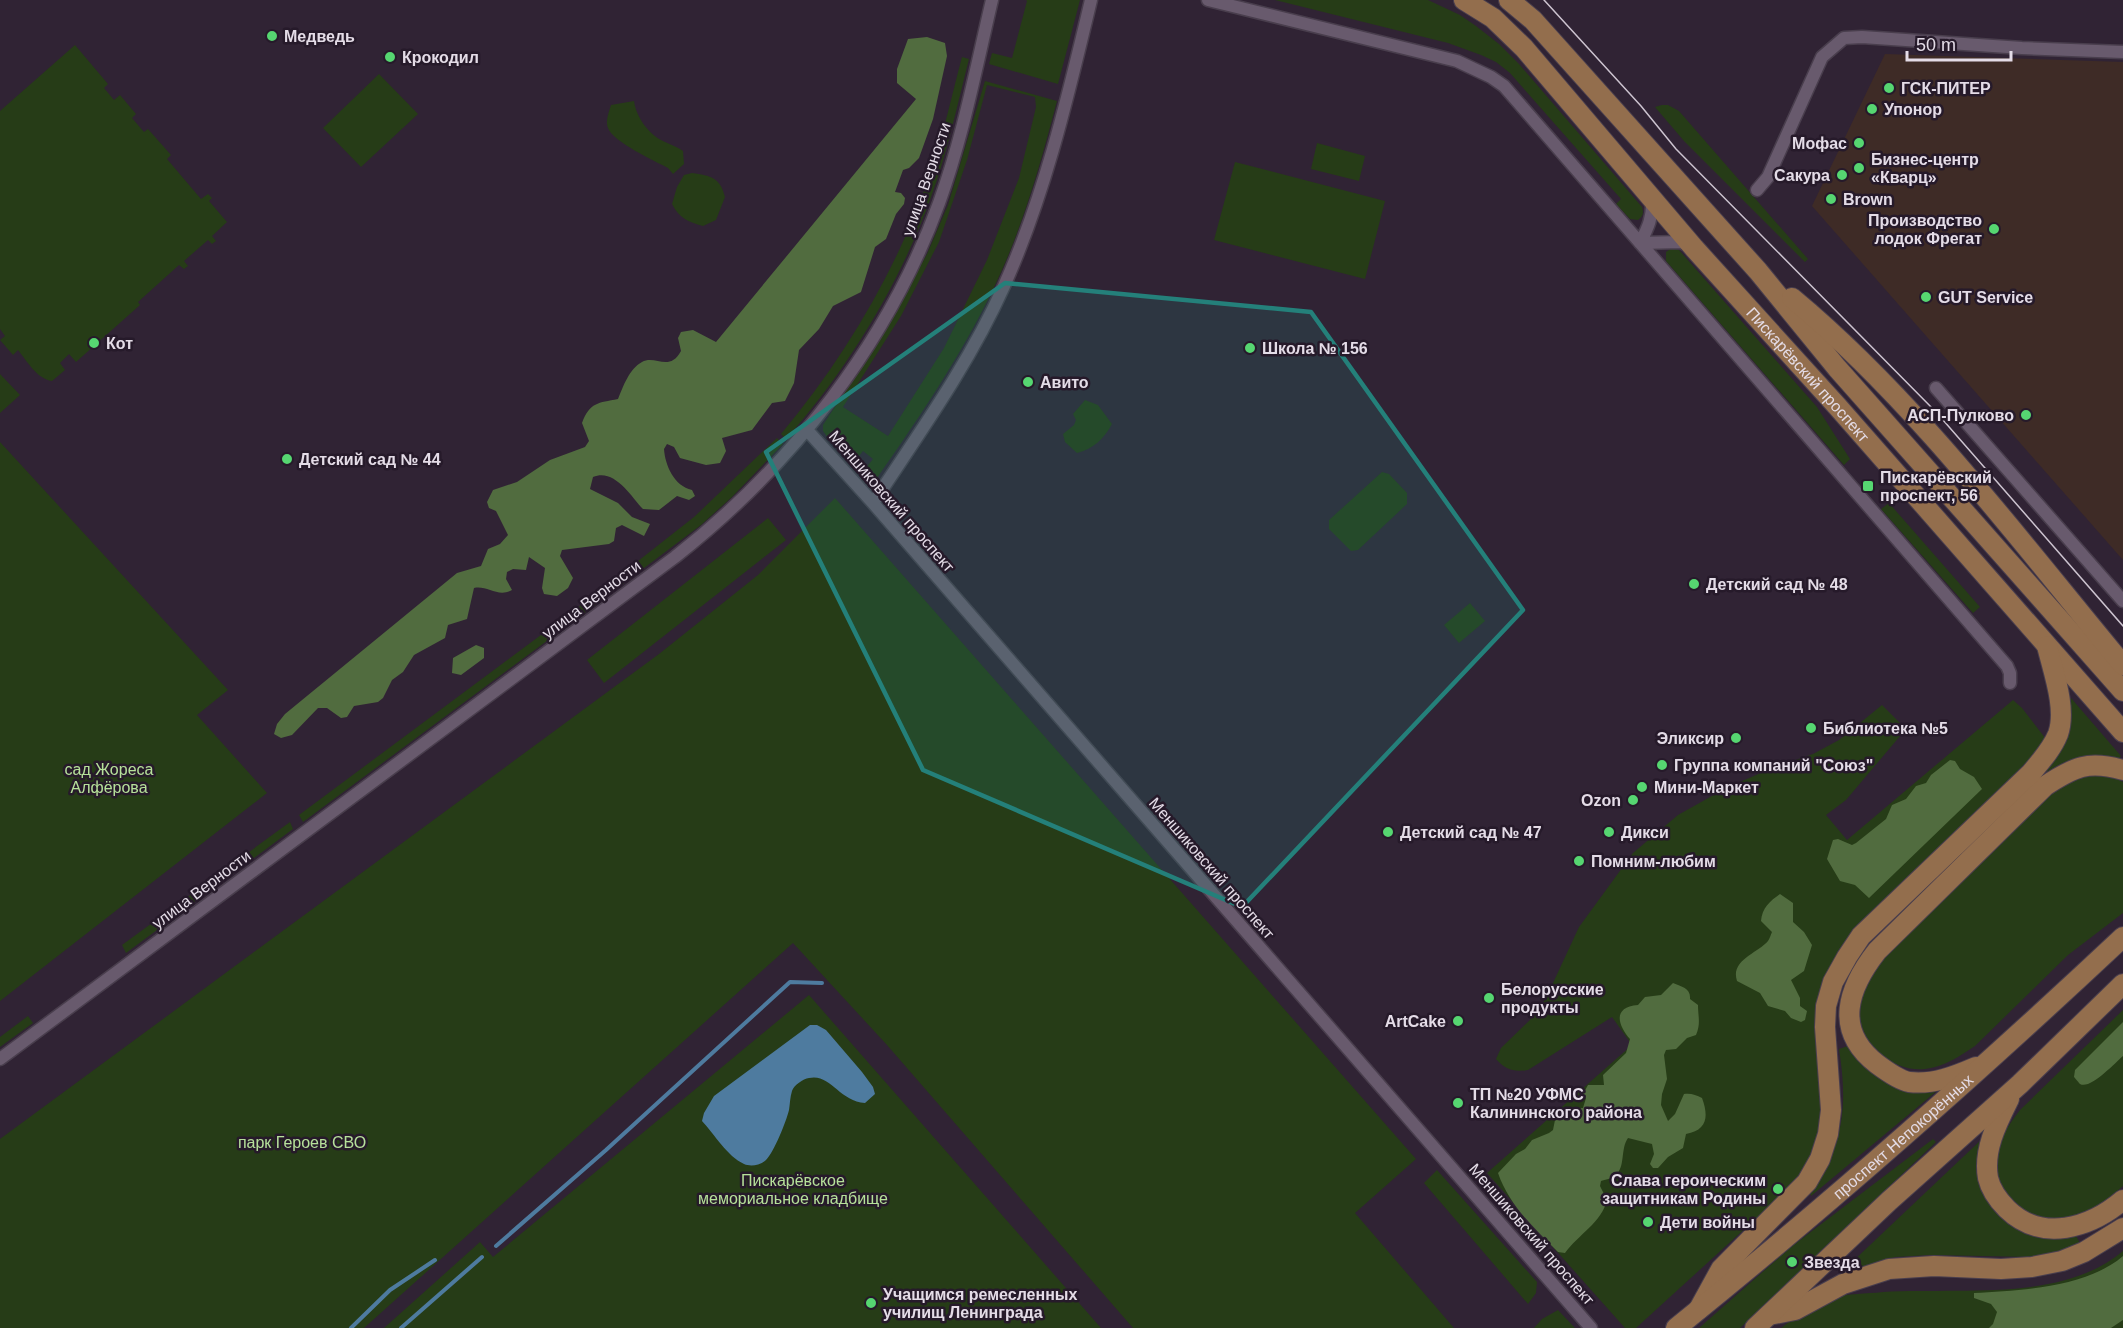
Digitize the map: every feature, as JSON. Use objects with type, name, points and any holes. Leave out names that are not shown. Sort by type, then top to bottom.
[{"type":"main road","name":"Пискарёвский проспект","points":[[1464,0],[1493,18],[1524,48],[1694,248],[2047,643],[2123,732]]},
{"type":"main road","name":"Пискарёвский проспект","points":[[1509,0],[1533,20],[1758,271],[1845,377],[2123,691]]},
{"type":"main road","points":[[1758,271],[1862,360],[1967,476],[2123,665]]},
{"type":"main road","points":[[1699,1309],[1721,1269],[1807,1182],[1820,1159],[1828,1134],[1831,1110],[1825,1027],[1826,1006],[1833,982],[1846,957],[1861,936],[2031,773],[2050,750],[2059,732],[2060,701],[2047,643]]},
{"type":"main road","points":[[1993,1059],[1944,1080],[1908,1082],[1884,1070],[1861,1050],[1850,1027],[1848,1010],[1861,971],[1877,951],[2045,786],[2071,769],[2092,765],[2123,770]]},
{"type":"main road","name":"проспект Непокорённых","points":[[1676,1328],[1855,1179],[1993,1059],[2123,937]]},
{"type":"main road","points":[[1762,1322],[1889,1201],[2017,1087],[2123,984]]},
{"type":"main road","points":[[2017,1087],[1993,1131],[1988,1156],[1988,1178],[1995,1196],[2009,1211],[2022,1221],[2054,1230],[2072,1228],[2093,1220],[2113,1209],[2123,1200]]},
{"type":"main road","points":[[1762,1322],[1795,1310],[1843,1284],[1889,1269],[1934,1266],[2001,1269],[2032,1267],[2062,1261],[2084,1252],[2123,1228]]},
{"type":"street","name":"улица Верности","points":[[0,1059],[684,550],[738,504],[807,430],[839,387],[871,340],[911,268],[926,235],[952,163],[992,0]]},
{"type":"street","points":[[873,503],[962,369],[1004,286],[1035,208],[1068,94],[1091,0]]},
{"type":"street","points":[[1208,0],[1457,61],[1491,77],[1504,86],[2007,666],[2010,683]]},
{"type":"street","points":[[1757,190],[1768,177],[1822,57],[1844,38],[1862,37],[2022,48],[2123,52]]},
{"type":"street","points":[[1640,243],[1653,212],[1652,200]]},
{"type":"street","points":[[1640,243],[1681,242],[1694,248]]},
{"type":"street","points":[[1936,388],[2123,601]]},
{"type":"street","name":"Меншиковский проспект","points":[[807,430],[1591,1328]]},
{"type":"highlighted area","points":[[1005,283],[1311,312],[1523,610],[1242,907],[923,770],[766,452]]},
{"type":"shaded area","points":[[1885,54],[2123,62],[2123,560],[1812,206]]},
{"type":"green space","points":[[1026,0],[1080,0],[1058,84],[989,64],[992,53],[1012,58]]},
{"type":"green space","points":[[1275,0],[1428,0],[1460,15],[1499,44],[1519,64],[1642,207],[1642,216],[1638,220],[1630,219],[1616,204],[1621,199],[1510,73],[1496,62],[1448,43]]},
{"type":"green space","points":[[927,37],[945,43],[947,56],[933,119],[919,158],[909,168],[903,170],[895,192],[901,193],[905,198],[904,204],[896,214],[886,239],[875,247],[861,292],[833,306],[819,329],[799,350],[794,383],[785,401],[772,403],[752,430],[722,438],[726,451],[720,463],[706,465],[680,458],[674,447],[667,444],[664,449],[666,462],[675,479],[692,490],[695,496],[689,500],[677,496],[659,510],[643,509],[615,479],[601,475],[593,477],[590,489],[618,503],[632,517],[650,524],[644,536],[622,525],[616,528],[614,541],[609,544],[562,550],[560,556],[573,578],[568,588],[557,596],[544,594],[542,588],[545,568],[529,557],[526,570],[513,569],[507,572],[506,579],[512,590],[502,593],[474,588],[467,619],[448,625],[445,638],[414,655],[403,672],[392,680],[383,698],[378,702],[354,706],[347,717],[341,718],[327,708],[318,708],[292,735],[281,738],[274,734],[277,724],[285,714],[457,573],[481,566],[488,549],[500,544],[508,535],[496,511],[489,508],[487,502],[493,490],[517,482],[550,460],[585,447],[589,441],[582,423],[588,411],[600,403],[618,399],[630,374],[642,362],[647,360],[672,361],[681,351],[678,338],[681,332],[693,330],[716,342],[916,99],[897,83],[897,69],[908,39]]},
{"type":"green space","points":[[75,45],[108,84],[104,88],[114,100],[120,95],[136,114],[132,118],[144,132],[148,129],[171,155],[167,159],[201,199],[208,194],[212,198],[209,201],[227,222],[212,236],[216,241],[212,244],[208,240],[184,261],[188,266],[184,269],[179,265],[138,302],[140,305],[76,362],[69,354],[60,363],[65,370],[52,381],[37,373],[18,350],[13,355],[0,340],[5,336],[0,329],[0,111]]},
{"type":"green space","points":[[962,57],[969,59],[947,148],[930,200],[903,264],[850,356],[786,439],[781,434],[828,373],[849,341],[904,240],[936,154]]},
{"type":"green space","points":[[379,74],[418,114],[361,167],[323,128]]},
{"type":"green space","points":[[985,81],[1057,101],[1026,208],[1011,250],[989,297],[928,403],[877,478],[869,481],[828,438],[823,431],[823,425],[887,327],[927,254],[948,205]],"holes":[[[987,85],[1035,97],[1036,107],[1019,178],[987,260],[944,348],[888,436],[843,407],[901,316],[939,242],[967,160]],[[863,451],[873,459],[865,469],[856,460]]]},
{"type":"green space","points":[[634,101],[640,118],[651,133],[683,151],[684,164],[673,174],[668,168],[626,145],[608,128],[607,119],[611,105]]},
{"type":"green space","points":[[1668,105],[1679,111],[1808,259],[1805,262],[1684,141],[1655,107]]},
{"type":"green space","points":[[1317,143],[1365,156],[1359,181],[1311,169]]},
{"type":"green space","points":[[1235,162],[1385,201],[1365,279],[1214,240]]},
{"type":"green space","points":[[692,173],[717,181],[725,197],[716,220],[703,226],[684,219],[672,204],[677,187],[684,175]]},
{"type":"green space","points":[[1672,248],[1679,250],[1817,407],[1850,459],[1844,465],[1666,261],[1666,252]]},
{"type":"green space","points":[[0,374],[20,395],[0,413]]},
{"type":"green space","points":[[1085,400],[1098,405],[1112,424],[1098,443],[1077,453],[1065,442],[1063,434],[1074,425],[1076,420],[1073,414]]},
{"type":"green space","points":[[777,438],[783,444],[732,497],[701,525],[611,593],[605,587],[694,517]]},
{"type":"green space","name":"сад Жореса Алфёрова","points":[[0,442],[228,690],[197,715],[267,793],[0,1001]]},
{"type":"green space","points":[[1382,472],[1389,474],[1407,493],[1407,504],[1358,550],[1351,551],[1329,529],[1329,520]]},
{"type":"green space","name":"парк Героев СВО","points":[[835,498],[1416,1159],[1355,1213],[1454,1328],[1133,1328],[887,1045],[793,943],[364,1328],[0,1328],[0,1139],[659,654],[758,575]]},
{"type":"green space","points":[[1889,503],[1980,607],[1973,613],[1881,509]]},
{"type":"green space","points":[[768,518],[786,540],[604,683],[587,660]]},
{"type":"green space","points":[[596,594],[602,600],[303,822],[299,815]]},
{"type":"green space","points":[[1470,603],[1485,621],[1459,643],[1444,625]]},
{"type":"green space","points":[[476,645],[484,648],[484,658],[461,675],[452,673],[453,658]]},
{"type":"green space","points":[[2071,698],[2121,756],[2119,759],[2090,755],[2072,759],[2047,772],[2063,747],[2069,730],[2071,711],[2069,701]]},
{"type":"green space","points":[[2013,700],[2046,739],[2036,753],[1857,929],[1838,951],[1825,978],[1820,1132],[1813,1156],[1800,1179],[1766,1218],[1761,1214],[1636,1328],[1625,1328],[1487,1173],[1632,1045],[1612,1017],[1528,1070],[1518,1071],[1503,1066],[1496,1059],[1501,1048],[1530,1020],[1546,998],[1579,927],[1633,853],[1678,815],[1728,787],[1813,754],[1839,740],[1882,705],[1906,729],[1846,800],[1826,815],[1847,840]]},
{"type":"green space","points":[[1950,760],[1955,761],[1960,769],[1974,777],[1982,789],[1869,898],[1855,885],[1840,881],[1827,859],[1833,840],[1838,839],[1852,845],[1856,843],[1886,819],[1892,805],[1906,799],[1916,786],[1926,783],[1931,775]]},
{"type":"green space","points":[[2093,773],[2123,782],[2123,913],[2068,955],[1964,1054],[1925,1069],[1912,1069],[1887,1059],[1868,1040],[1859,1015],[1863,990],[1882,957],[2049,793],[2064,783]]},
{"type":"green space","points":[[290,822],[293,829],[126,953],[122,945]]},
{"type":"green space","points":[[1780,894],[1793,903],[1793,922],[1804,932],[1812,945],[1804,971],[1791,980],[1800,998],[1800,1006],[1807,1011],[1805,1020],[1801,1022],[1791,1018],[1785,1011],[1768,1006],[1760,993],[1737,981],[1737,968],[1741,962],[1769,939],[1772,932],[1761,921],[1762,916],[1767,905]]},
{"type":"green space","points":[[1673,983],[1687,990],[1690,999],[1698,1005],[1699,1024],[1696,1035],[1687,1038],[1676,1049],[1666,1050],[1664,1055],[1667,1079],[1661,1105],[1668,1121],[1675,1114],[1684,1094],[1696,1095],[1702,1098],[1705,1122],[1698,1129],[1686,1134],[1683,1148],[1668,1157],[1658,1168],[1653,1168],[1650,1164],[1654,1154],[1652,1144],[1628,1138],[1624,1147],[1621,1168],[1614,1177],[1601,1181],[1600,1186],[1607,1200],[1600,1215],[1565,1253],[1558,1252],[1515,1206],[1498,1173],[1532,1140],[1553,1130],[1555,1120],[1563,1112],[1568,1109],[1583,1108],[1586,1098],[1583,1094],[1588,1085],[1604,1085],[1603,1075],[1626,1053],[1630,1039],[1622,1028],[1621,1013],[1630,1006],[1638,1005],[1645,997],[1661,995]]},
{"type":"green space","name":"Пискарёвское мемориальное кладбище","points":[[809,995],[1101,1328],[384,1328],[480,1242],[493,1257]]},
{"type":"green space","points":[[2123,1010],[2123,1186],[2097,1206],[2076,1217],[2056,1220],[2032,1215],[2012,1202],[1999,1181],[1996,1161],[2002,1137],[2020,1110]]},
{"type":"green space","points":[[28,1016],[33,1023],[0,1047],[0,1037]]},
{"type":"green space","points":[[2123,1022],[2123,1056],[2096,1080],[2084,1085],[2080,1084],[2074,1077],[2075,1070]]},
{"type":"green space","points":[[1848,1046],[1868,1068],[1887,1080],[1897,1084],[1938,1090],[1811,1196],[1810,1193],[1830,1158],[1841,1124],[1843,1089],[1839,1049]]},
{"type":"green space","points":[[1933,1139],[1936,1142],[1740,1328],[1699,1328],[1791,1247]]},
{"type":"green space","points":[[1982,1139],[1977,1161],[1977,1175],[1985,1198],[2000,1217],[2021,1232],[2032,1236],[2052,1238],[2076,1236],[2080,1243],[2054,1253],[2035,1257],[1930,1255],[1895,1257],[1855,1269],[1850,1264]]},
{"type":"green space","points":[[1437,1170],[1537,1282],[1536,1293],[1528,1304],[1424,1183]]},
{"type":"green space","points":[[2123,1251],[2123,1328],[1781,1328],[1812,1307],[1838,1296],[1883,1292],[1976,1291],[2040,1286],[2070,1279],[2098,1267]]},
{"type":"green space","points":[[2123,1256],[2123,1320],[2111,1328],[1989,1328],[1997,1312],[1991,1304],[1974,1298],[1974,1293],[2032,1288],[2072,1281],[2108,1267]]},
{"type":"green space","points":[[1558,1310],[1575,1328],[1534,1328],[1542,1319]]},
{"type":"water","points":[[810,1025],[817,1025],[826,1030],[862,1072],[873,1087],[875,1094],[865,1103],[848,1098],[823,1080],[809,1078],[802,1081],[792,1091],[785,1122],[769,1156],[759,1164],[744,1164],[727,1151],[702,1121],[704,1113],[714,1096]]},
{"type":"waterway","points":[[496,1246],[606,1150],[790,982],[822,983]]},
{"type":"waterway","points":[[401,1328],[482,1257]]},
{"type":"waterway","points":[[351,1328],[390,1290],[435,1260]]},
{"type":"tram line","points":[[1544,0],[1641,106],[1676,149],[1936,412],[2123,626]]},
{"type":"place","name":"Медведь","points":[[272,36]]},
{"type":"place","name":"Крокодил","points":[[390,57]]},
{"type":"place","name":"ГСК-ПИТЕР","points":[[1889,88]]},
{"type":"place","name":"Упонор","points":[[1872,109]]},
{"type":"place","name":"Мофас","points":[[1859,143]]},
{"type":"place","name":"Бизнес-центр «Кварц»","points":[[1859,168]]},
{"type":"place","name":"Сакура","points":[[1842,175]]},
{"type":"place","name":"Brown","points":[[1831,199]]},
{"type":"place","name":"Производство лодок Фрегат","points":[[1994,229]]},
{"type":"place","name":"GUT Service","points":[[1926,297]]},
{"type":"place","name":"Кот","points":[[94,343]]},
{"type":"place","name":"Школа № 156","points":[[1250,348]]},
{"type":"place","name":"Авито","points":[[1028,382]]},
{"type":"place","name":"АСП-Пулково","points":[[2026,415]]},
{"type":"place","name":"Детский сад № 44","points":[[287,459]]},
{"type":"place","name":"Пискарёвский проспект, 56","points":[[1868,486]]},
{"type":"place","name":"Детский сад № 48","points":[[1694,584]]},
{"type":"place","name":"Библиотека №5","points":[[1811,728]]},
{"type":"place","name":"Эликсир","points":[[1736,738]]},
{"type":"place","name":"Группа компаний \"Союз\"","points":[[1662,765]]},
{"type":"place","name":"Мини-Маркет","points":[[1642,787]]},
{"type":"place","name":"Ozon","points":[[1633,800]]},
{"type":"place","name":"Детский сад № 47","points":[[1388,832]]},
{"type":"place","name":"Дикси","points":[[1609,832]]},
{"type":"place","name":"Помним-любим","points":[[1579,861]]},
{"type":"place","name":"Белорусские продукты","points":[[1489,998]]},
{"type":"place","name":"ArtCake","points":[[1458,1021]]},
{"type":"place","name":"ТП №20 УФМС Калининского района","points":[[1458,1103]]},
{"type":"place","name":"Слава героическим защитникам Родины","points":[[1778,1189]]},
{"type":"place","name":"Дети войны","points":[[1648,1222]]},
{"type":"place","name":"Звезда","points":[[1792,1262]]},
{"type":"place","name":"Учащимся ремесленных училищ Ленинграда","points":[[871,1303]]}]
